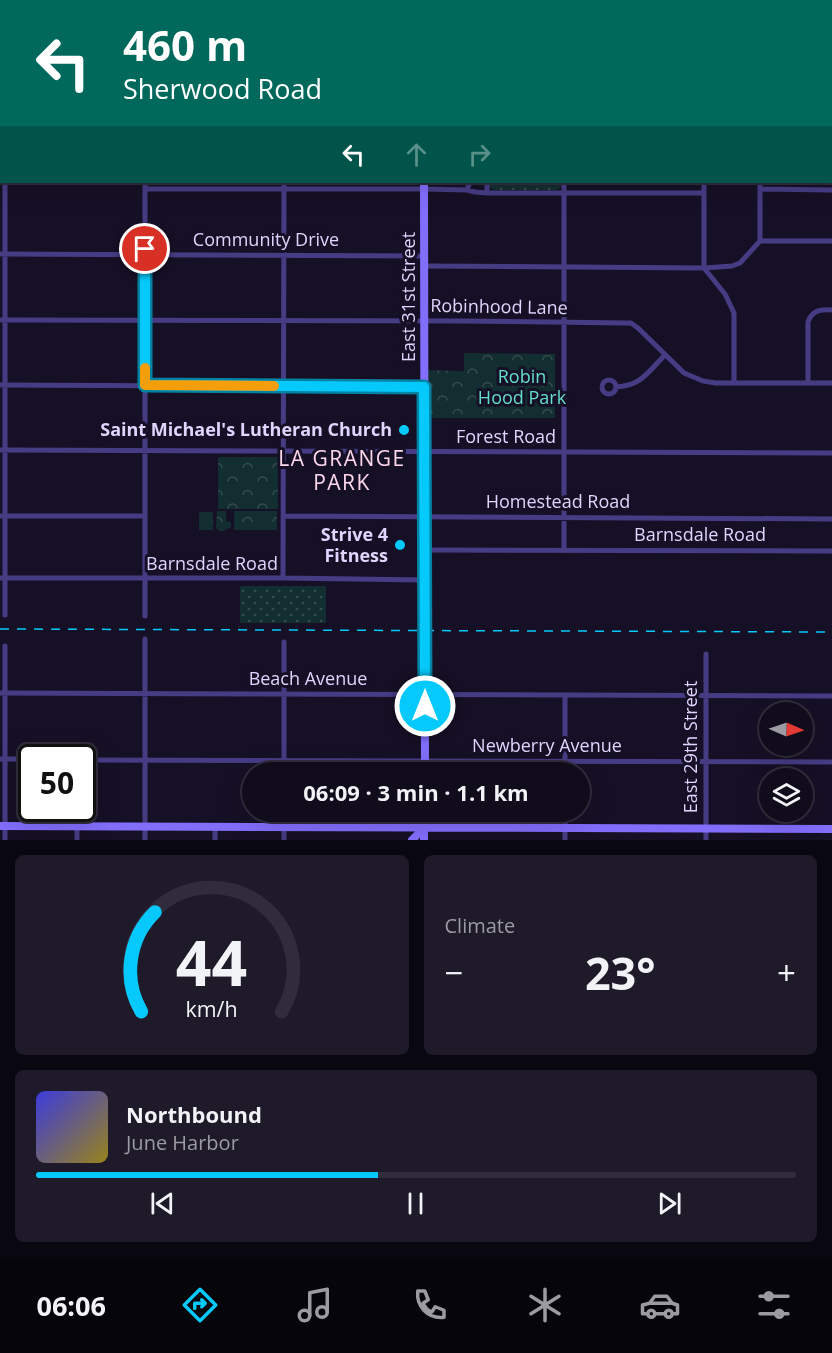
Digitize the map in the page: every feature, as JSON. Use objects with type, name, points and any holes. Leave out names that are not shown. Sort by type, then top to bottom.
[{"type":"street","points":[[5,183],[3,578],[5,615]]},
{"type":"street","points":[[145,183],[145,616]]},
{"type":"street","points":[[284,183],[284,578]]},
{"type":"street","points":[[467,190],[470,183]]},
{"type":"street","points":[[487,183],[487,193]]},
{"type":"street","points":[[564,183],[564,549]]},
{"type":"street","points":[[704,183],[704,268],[725,294],[734,313],[734,383]]},
{"type":"street","points":[[424,266],[704,268],[732,266],[740,263],[760,241],[760,183]]},
{"type":"street","points":[[145,189],[284,190],[424,185],[487,193],[704,194]]},
{"type":"street","name":"East 31st Street","points":[[424,185],[425,761]]},
{"type":"street","points":[[760,189],[832,190]]},
{"type":"street","points":[[760,241],[832,241]]},
{"type":"street","name":"Community Drive","points":[[3,254],[424,256]]},
{"type":"street","points":[[808,383],[809,318],[814,312],[832,310]]},
{"type":"street","name":"Robinhood Lane","points":[[3,320],[631,323],[677,367],[693,378],[716,383],[832,383]]},
{"type":"street","points":[[616,387],[628,387],[640,381],[664,355]]},
{"type":"street","points":[[3,385],[424,387]]},
{"type":"street","name":"Forest Road","points":[[3,450],[832,453]]},
{"type":"street","points":[[3,516],[145,516]]},
{"type":"street","name":"Homestead Road","points":[[284,516],[832,519]]},
{"type":"street","name":"Barnsdale Road","points":[[425,550],[832,551]]},
{"type":"street","name":"Barnsdale Road","points":[[3,578],[425,580]]},
{"type":"street","points":[[145,639],[145,840]]},
{"type":"street","points":[[284,642],[284,760]]},
{"type":"street","points":[[5,646],[2,759],[5,840]]},
{"type":"street","name":"East 29th Street","points":[[706,654],[706,840]]},
{"type":"street","name":"Beach Avenue","points":[[3,693],[832,696]]},
{"type":"street","points":[[565,695],[565,761]]},
{"type":"street","points":[[2,759],[18,759]]},
{"type":"street","name":"Newberry Avenue","points":[[96,760],[832,762]]},
{"type":"street","points":[[284,822],[285,840]]},
{"type":"street","points":[[424,822],[424,840]]},
{"type":"street","points":[[565,822],[565,840]]},
{"type":"street","points":[[3,826],[832,829]]},
{"type":"street","points":[[77,826],[77,840]]},
{"type":"street","points":[[215,826],[215,840]]},
{"type":"street","points":[[412,840],[424,828]]},
{"type":"green space","points":[[489,183],[561,183],[561,187],[557,190],[494,190],[489,187]]},
{"type":"green space","name":"Robin Hood Park","points":[[464,353],[555,354],[555,418],[426,418],[426,370],[464,371]]},
{"type":"green space","points":[[218,457],[278,457],[278,509],[218,509]]},
{"type":"green space","points":[[217,511],[226,511],[226,521],[231,522],[231,528],[219,531],[216,528]]},
{"type":"green space","points":[[234,511],[277,511],[277,530],[234,530]]},
{"type":"green space","points":[[200,512],[213,513],[213,530],[199,530]]},
{"type":"green space","points":[[240,586],[326,586],[326,623],[240,623]]},
{"type":"railway","points":[[0,629],[832,632]]},
{"type":"slow traffic","points":[[145,368],[145,385],[274,386]]},
{"type":"place","name":"Saint Michael's Lutheran Church","points":[[404,430]]},
{"type":"place","name":"Strive 4 Fitness","points":[[400,545]]},
{"type":"district","name":"LA GRANGE PARK","points":[[342,471]]},
{"type":"route","points":[[145,249],[145,385],[424,387],[425,706]]}]
